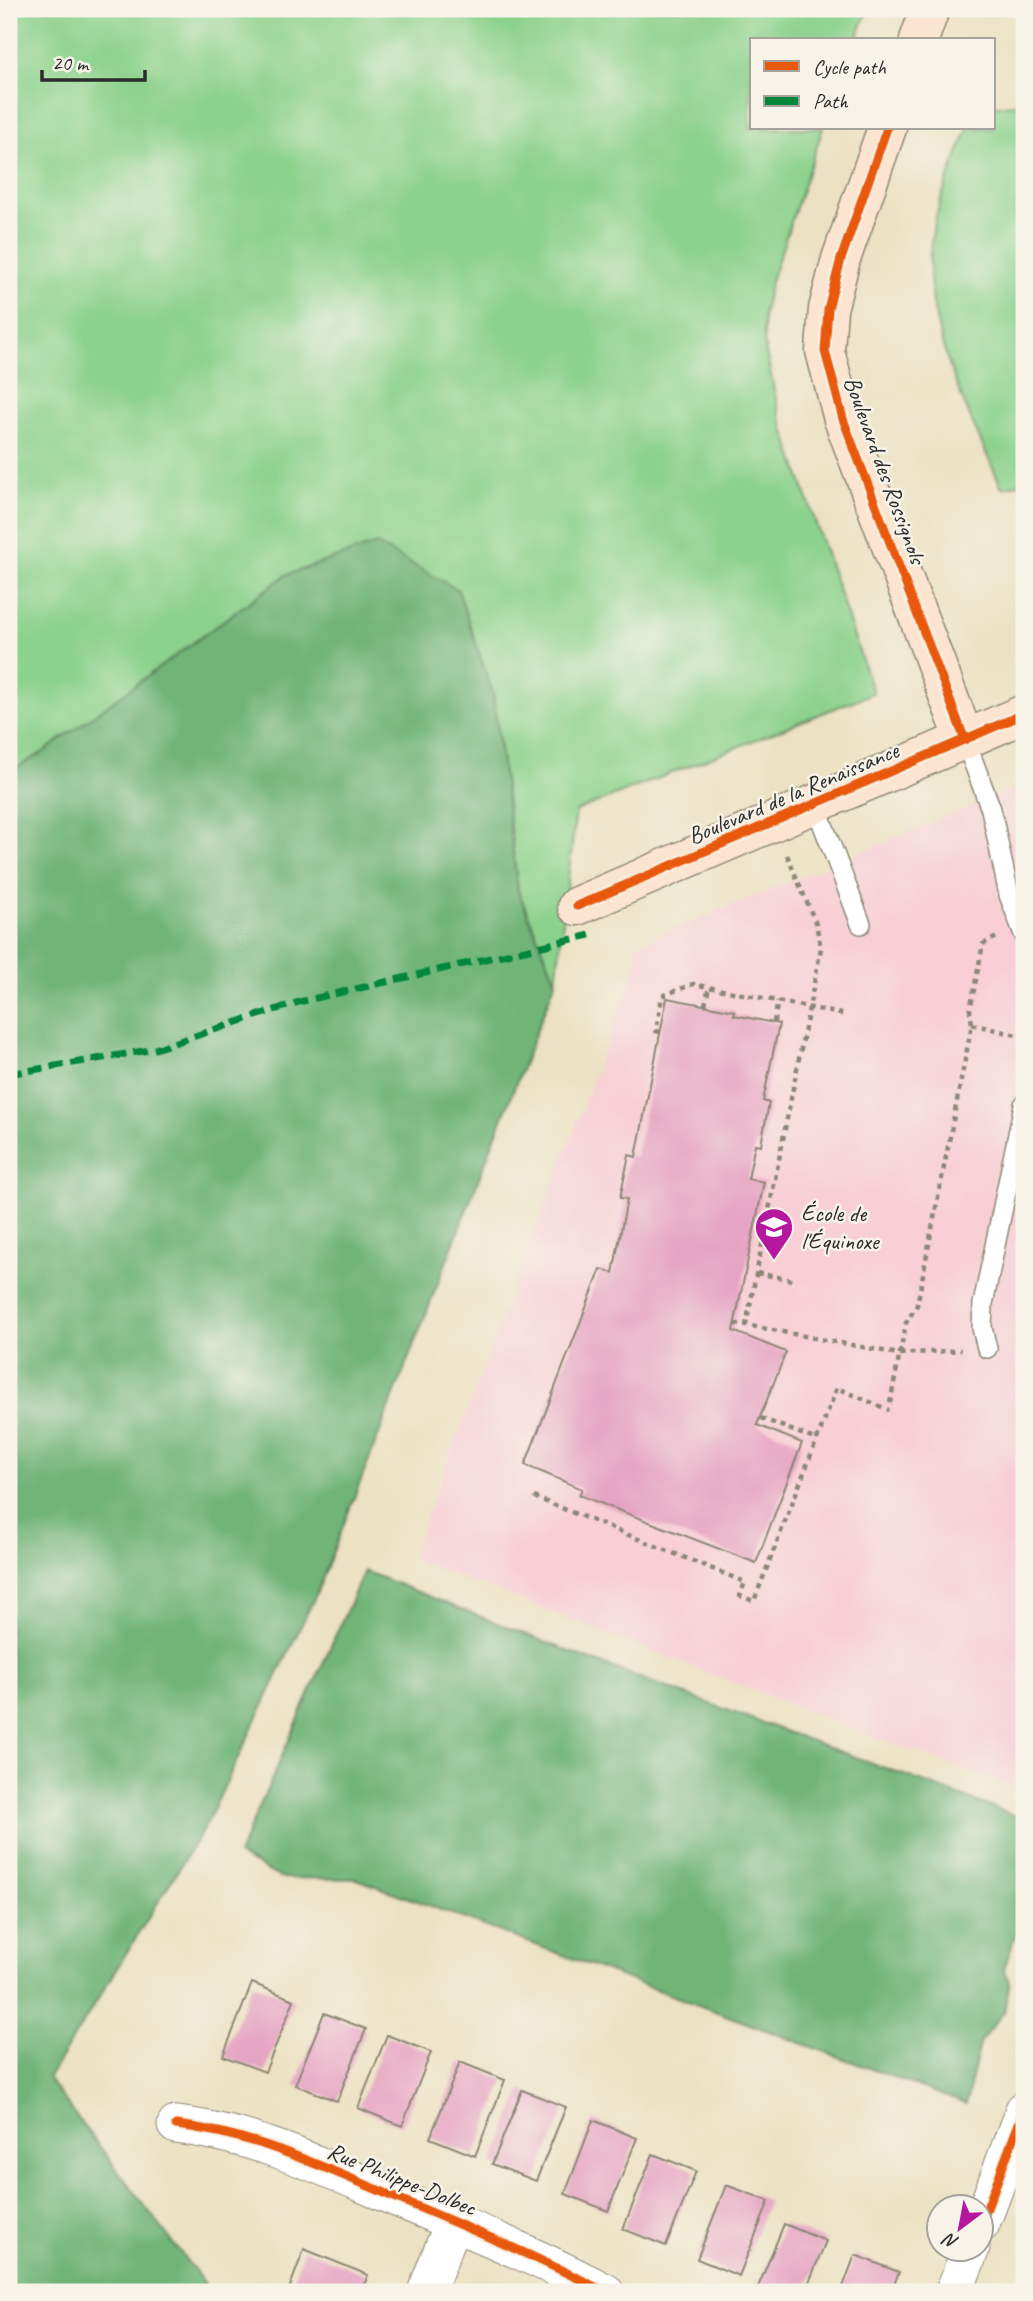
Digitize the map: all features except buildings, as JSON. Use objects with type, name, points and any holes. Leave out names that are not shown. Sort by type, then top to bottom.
[{"type":"street","points":[[920,38],[930,9]]},
{"type":"street","name":"Boulevard des Rossignols","points":[[886,130],[841,259],[828,309],[825,351],[839,408],[965,740]]},
{"type":"street","name":"Boulevard de la Renaissance","points":[[576,906],[1024,714]]},
{"type":"street","points":[[993,2192],[1024,2110]]},
{"type":"street","name":"Rue Philippe-Dolbec","points":[[176,2125],[225,2132],[263,2144],[523,2250],[605,2292]]},
{"type":"street","points":[[426,2292],[454,2221]]},
{"type":"street","points":[[954,2292],[966,2262]]},
{"type":"lane","points":[[965,740],[991,809],[1009,895],[1024,934]]},
{"type":"lane","points":[[815,804],[860,924]]},
{"type":"lane","points":[[987,1348],[981,1319],[983,1304],[1024,1105]]},
{"type":"path","points":[[746,1325],[821,948],[816,924],[786,851]]},
{"type":"path","points":[[890,1403],[906,1323],[917,1305],[972,1024],[970,1010],[983,944],[1002,935]]},
{"type":"path","points":[[660,1032],[656,1031],[662,996],[693,984],[846,1015]]},
{"type":"path","points":[[705,1005],[709,987]]},
{"type":"path","points":[[774,1022],[778,1001]]},
{"type":"path","points":[[972,1024],[1024,1037]]},
{"type":"path","points":[[757,1273],[792,1280]]},
{"type":"path","points":[[735,1324],[899,1354],[987,1348]]},
{"type":"path","points":[[534,1497],[745,1582],[740,1596],[754,1601],[837,1388],[888,1410]]},
{"type":"path","points":[[761,1418],[817,1440]]},
{"type":"shaded area","name":"École de l'Équinoxe","points":[[1024,785],[1024,1791],[880,1739],[411,1558],[637,964],[634,946]]},
{"type":"green space","points":[[9,9],[868,9],[857,38],[750,38],[750,130],[822,130],[770,284],[763,316],[765,348],[780,417],[873,693],[576,811],[556,981],[518,891],[493,694],[42,753],[9,772]]},
{"type":"green space","points":[[1024,103],[1024,482],[1002,488],[964,404],[943,346],[935,316],[930,255],[939,206],[967,130],[995,130],[995,106]]},
{"type":"green space","points":[[376,544],[458,590],[493,694],[518,891],[556,981],[318,1590],[206,1825],[48,2079],[206,2286],[204,2292],[9,2292],[9,772],[42,753],[286,575]]},
{"type":"green space","points":[[364,1571],[583,1657],[1024,1819],[1024,1906],[1004,1970],[1010,1981],[1004,2012],[980,2042],[966,2104],[357,1879],[281,1878],[238,1855]]},
{"type":"marked path","points":[[9,1074],[155,1049],[299,1002],[590,935]]},
{"type":"cycle path","points":[[886,130],[841,259],[828,309],[825,351],[843,419],[965,740]]},
{"type":"cycle path","points":[[577,906],[1024,714]]},
{"type":"cycle path","points":[[993,2192],[1024,2110]]},
{"type":"cycle path","points":[[176,2125],[231,2135],[310,2162],[497,2241],[605,2292]]},
{"type":"place","name":"École de l'Équinoxe","points":[[774,1261]]}]
